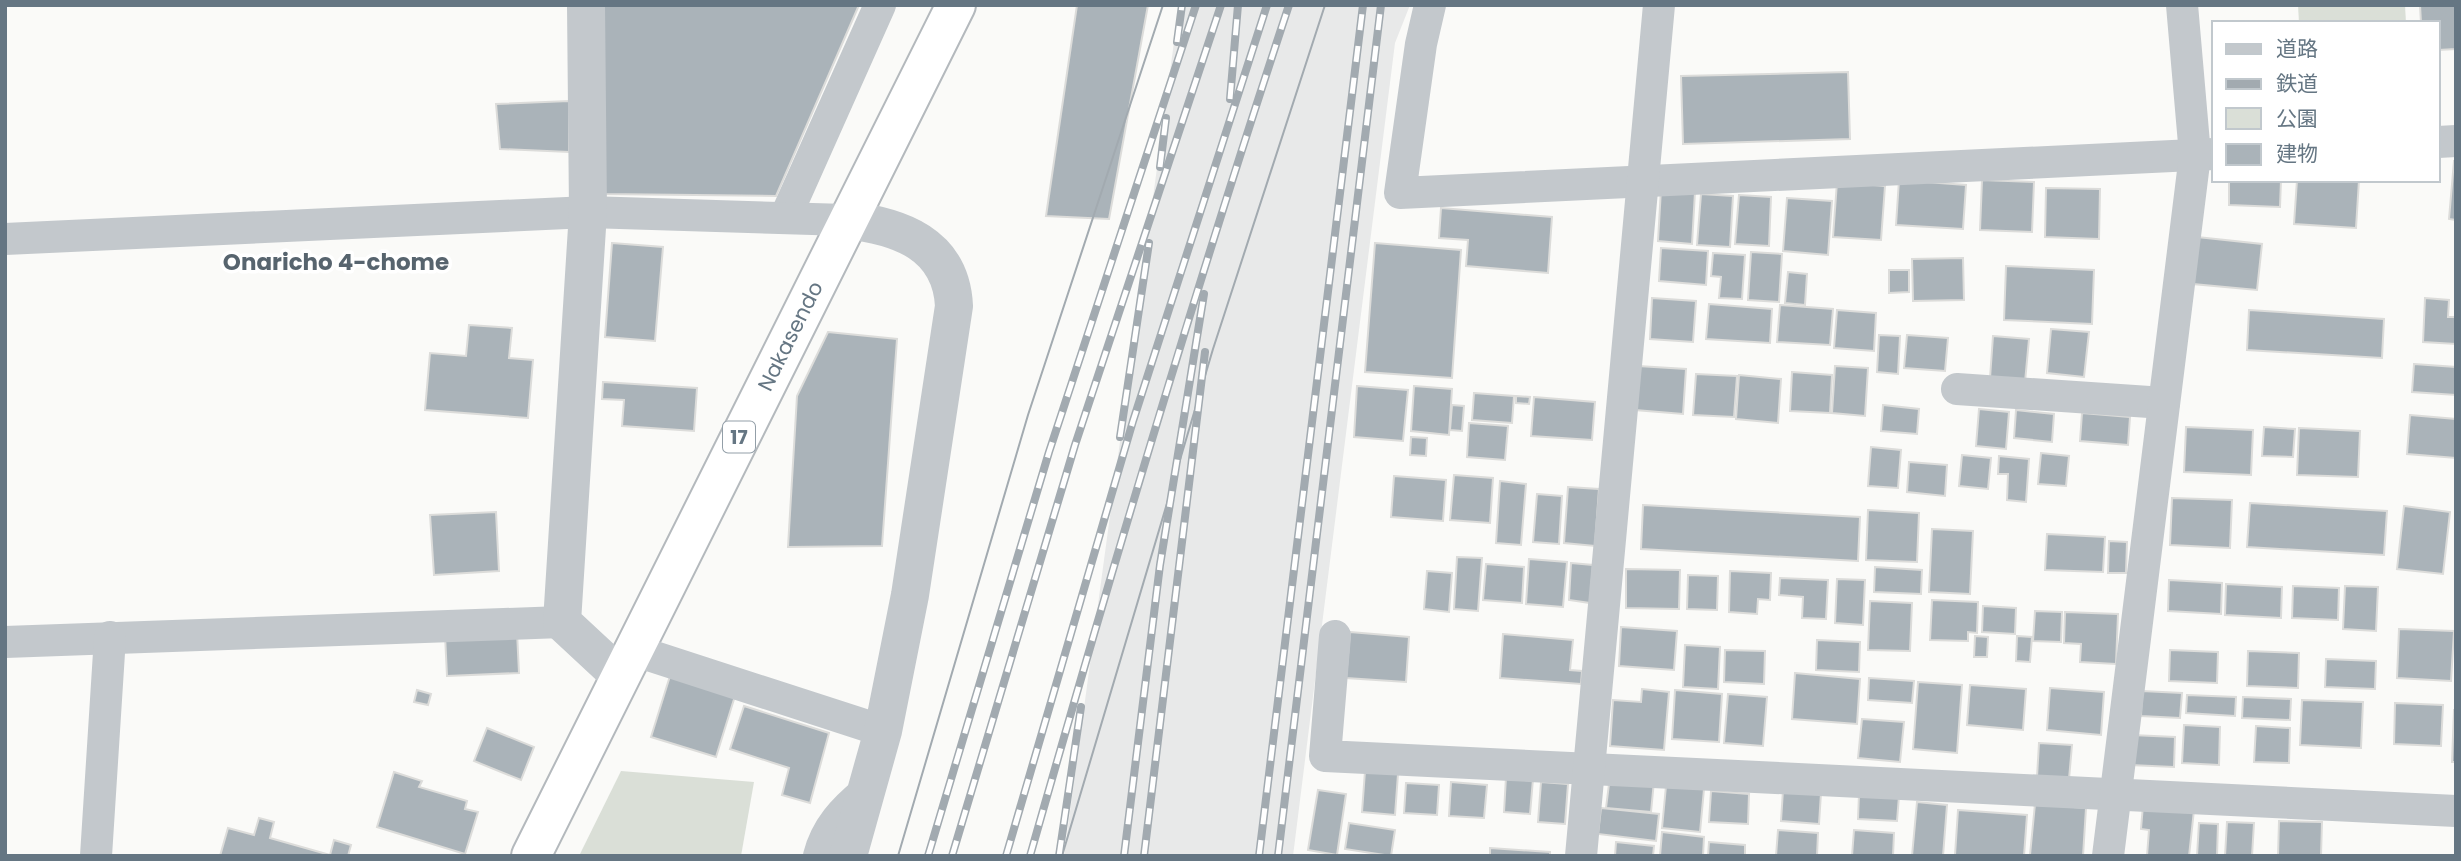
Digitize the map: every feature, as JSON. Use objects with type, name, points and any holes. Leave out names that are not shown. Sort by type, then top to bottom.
[{"type":"highway","name":"Nakasendo","points":[[531,856],[846,220],[956,5]]},
{"type":"street","points":[[562,622],[588,212],[586,5]]},
{"type":"street","points":[[785,218],[880,5]]},
{"type":"street","points":[[1430,5],[1400,193],[1643,179],[2204,155]]},
{"type":"street","points":[[1581,856],[1659,5]]},
{"type":"street","points":[[2109,856],[2164,402],[2204,155],[2182,5]]},
{"type":"street","points":[[5,239],[588,212],[846,220],[883,224],[910,236],[939,259],[953,288],[954,306],[910,594],[883,731],[849,856]]},
{"type":"street","points":[[1957,389],[2164,402]]},
{"type":"street","points":[[5,642],[562,622],[626,662],[883,731]]},
{"type":"street","points":[[1335,636],[1325,756],[2456,811]]},
{"type":"street","points":[[96,856],[110,637]]},
{"type":"street","points":[[819,856],[822,845],[842,811],[865,792]]},
{"type":"shaded area","points":[[1179,5],[1410,5],[1395,43],[1293,856],[1064,856]]},
{"type":"green space","points":[[2298,5],[2405,5],[2406,21],[2299,21]]},
{"type":"green space","points":[[621,771],[754,782],[741,856],[579,856]]},
{"type":"building","points":[[602,5],[859,5],[776,196],[602,194]]},
{"type":"building","points":[[1077,5],[1148,5],[1109,219],[1046,216]]},
{"type":"building","points":[[2420,5],[2456,5],[2456,49],[2440,50],[2440,21],[2421,21]]},
{"type":"building","points":[[1848,72],[1850,139],[1683,144],[1681,76]]},
{"type":"building","points":[[569,101],[569,152],[500,149],[496,104]]},
{"type":"building","points":[[2456,161],[2456,220],[2449,219]]},
{"type":"building","points":[[1899,180],[1966,185],[1963,229],[1896,225]]},
{"type":"building","points":[[1982,180],[2034,182],[2032,232],[1980,230]]},
{"type":"building","points":[[1837,182],[1885,186],[1881,240],[1833,237]]},
{"type":"building","points":[[2229,182],[2281,182],[2280,207],[2229,205]]},
{"type":"building","points":[[2297,182],[2359,182],[2356,228],[2294,224]]},
{"type":"building","points":[[2046,188],[2100,189],[2099,239],[2045,237]]},
{"type":"building","points":[[1661,189],[1695,192],[1692,244],[1658,241]]},
{"type":"building","points":[[1701,194],[1733,196],[1730,247],[1697,245]]},
{"type":"building","points":[[1739,195],[1771,197],[1769,246],[1735,244]]},
{"type":"building","points":[[1787,198],[1832,201],[1828,255],[1783,251]]},
{"type":"building","points":[[1441,208],[1552,217],[1548,273],[1466,266],[1468,240],[1439,238]]},
{"type":"building","points":[[2197,237],[2262,244],[2257,290],[2193,284]]},
{"type":"building","points":[[612,243],[663,247],[655,341],[605,337]]},
{"type":"building","points":[[1375,243],[1461,250],[1452,378],[1365,372]]},
{"type":"building","points":[[1661,248],[1708,251],[1706,285],[1659,281]]},
{"type":"building","points":[[1751,252],[1782,254],[1779,302],[1748,300]]},
{"type":"building","points":[[1713,253],[1745,255],[1742,299],[1719,298],[1721,277],[1711,276]]},
{"type":"building","points":[[1963,258],[1964,300],[1913,301],[1912,259]]},
{"type":"building","points":[[2006,266],[2094,270],[2092,324],[2004,320]]},
{"type":"building","points":[[1889,270],[1909,270],[1909,292],[1889,293]]},
{"type":"building","points":[[1788,272],[1807,274],[1805,305],[1785,303]]},
{"type":"building","points":[[1652,298],[1696,301],[1693,342],[1650,339]]},
{"type":"building","points":[[2425,298],[2449,300],[2448,317],[2456,317],[2456,344],[2423,342]]},
{"type":"building","points":[[1709,304],[1772,309],[1770,343],[1706,339]]},
{"type":"building","points":[[1780,305],[1833,309],[1830,345],[1777,342]]},
{"type":"building","points":[[1837,310],[1876,313],[1874,351],[1834,348]]},
{"type":"building","points":[[2249,310],[2384,319],[2382,358],[2247,350]]},
{"type":"building","points":[[469,325],[512,328],[509,358],[533,360],[528,418],[425,410],[430,353],[466,356]]},
{"type":"building","points":[[2051,329],[2089,332],[2084,377],[2047,373]]},
{"type":"building","points":[[828,332],[897,339],[882,546],[788,547],[797,396]]},
{"type":"building","points":[[1879,335],[1900,336],[1898,374],[1877,372]]},
{"type":"building","points":[[1907,335],[1948,338],[1945,371],[1904,368]]},
{"type":"building","points":[[1993,336],[2029,339],[2025,382],[1990,378]]},
{"type":"building","points":[[2414,364],[2456,367],[2456,395],[2412,392]]},
{"type":"building","points":[[1638,366],[1686,369],[1683,414],[1635,410]]},
{"type":"building","points":[[1835,366],[1868,368],[1865,416],[1832,413]]},
{"type":"building","points":[[1792,372],[1832,375],[1830,413],[1790,411]]},
{"type":"building","points":[[1696,374],[1737,376],[1734,417],[1693,415]]},
{"type":"building","points":[[1739,375],[1781,379],[1778,423],[1736,419]]},
{"type":"building","points":[[603,382],[697,388],[694,431],[622,426],[624,400],[602,399]]},
{"type":"building","points":[[1357,386],[1408,390],[1403,441],[1354,437]]},
{"type":"building","points":[[1414,386],[1452,389],[1449,435],[1411,431]]},
{"type":"building","points":[[1474,393],[1514,396],[1512,423],[1472,420]]},
{"type":"building","points":[[1516,396],[1530,397],[1529,404],[1516,403]]},
{"type":"building","points":[[1534,397],[1595,402],[1592,440],[1531,436]]},
{"type":"building","points":[[1452,405],[1464,406],[1462,431],[1450,430]]},
{"type":"building","points":[[1883,405],[1919,409],[1917,434],[1881,431]]},
{"type":"building","points":[[1979,409],[2009,412],[2006,449],[1976,446]]},
{"type":"building","points":[[2016,410],[2054,414],[2052,442],[2014,438]]},
{"type":"building","points":[[2082,413],[2130,417],[2128,445],[2080,441]]},
{"type":"building","points":[[2410,415],[2456,419],[2456,458],[2407,454]]},
{"type":"building","points":[[1469,423],[1508,426],[1505,460],[1467,457]]},
{"type":"building","points":[[2186,427],[2253,430],[2251,475],[2184,472]]},
{"type":"building","points":[[2264,427],[2295,429],[2293,457],[2262,456]]},
{"type":"building","points":[[2299,428],[2360,431],[2358,477],[2297,475]]},
{"type":"building","points":[[1411,437],[1427,438],[1426,456],[1410,455]]},
{"type":"building","points":[[1871,447],[1901,450],[1898,488],[1868,486]]},
{"type":"building","points":[[2041,453],[2069,456],[2066,486],[2038,484]]},
{"type":"building","points":[[1962,455],[1991,458],[1988,489],[1959,486]]},
{"type":"building","points":[[1999,456],[2029,459],[2026,502],[2007,500],[2008,474],[1998,474]]},
{"type":"building","points":[[1909,462],[1947,465],[1945,496],[1907,492]]},
{"type":"building","points":[[1454,475],[1493,478],[1490,523],[1450,520]]},
{"type":"building","points":[[1394,476],[1446,480],[1443,521],[1391,517]]},
{"type":"building","points":[[1500,481],[1526,484],[1521,545],[1496,543]]},
{"type":"building","points":[[1568,487],[1599,489],[1595,546],[1564,543]]},
{"type":"building","points":[[1537,494],[1562,496],[1559,544],[1533,542]]},
{"type":"building","points":[[2172,498],[2232,500],[2230,548],[2170,545]]},
{"type":"building","points":[[2250,503],[2387,511],[2384,555],[2247,547]]},
{"type":"building","points":[[1643,505],[1860,517],[1858,561],[1641,549]]},
{"type":"building","points":[[2404,506],[2450,512],[2443,574],[2397,569]]},
{"type":"building","points":[[1868,510],[1919,513],[1917,562],[1866,560]]},
{"type":"building","points":[[496,512],[499,571],[434,575],[430,515]]},
{"type":"building","points":[[1932,529],[1973,531],[1970,594],[1929,592]]},
{"type":"building","points":[[2047,534],[2105,537],[2103,572],[2045,570]]},
{"type":"building","points":[[2109,541],[2127,542],[2126,573],[2108,573]]},
{"type":"building","points":[[1457,557],[1482,558],[1478,611],[1454,609]]},
{"type":"building","points":[[1529,559],[1567,562],[1563,607],[1526,604]]},
{"type":"building","points":[[1571,563],[1593,565],[1590,603],[1569,600]]},
{"type":"building","points":[[1486,564],[1524,567],[1522,603],[1483,600]]},
{"type":"building","points":[[1875,567],[1922,570],[1921,594],[1874,592]]},
{"type":"building","points":[[1626,569],[1680,570],[1679,609],[1626,608]]},
{"type":"building","points":[[1427,571],[1452,573],[1449,612],[1424,609]]},
{"type":"building","points":[[1730,571],[1771,573],[1770,600],[1758,599],[1757,614],[1729,612]]},
{"type":"building","points":[[1688,575],[1718,576],[1717,610],[1687,609]]},
{"type":"building","points":[[1780,578],[1828,580],[1826,619],[1802,618],[1803,597],[1779,595]]},
{"type":"building","points":[[1837,579],[1865,580],[1863,625],[1835,623]]},
{"type":"building","points":[[2169,580],[2222,583],[2221,614],[2168,611]]},
{"type":"building","points":[[2226,584],[2282,587],[2281,618],[2225,615]]},
{"type":"building","points":[[2293,586],[2339,588],[2338,620],[2292,618]]},
{"type":"building","points":[[2345,586],[2378,587],[2376,631],[2343,629]]},
{"type":"building","points":[[1932,600],[1978,602],[1977,633],[1968,632],[1968,641],[1930,640]]},
{"type":"building","points":[[1870,601],[1912,603],[1910,651],[1868,650]]},
{"type":"building","points":[[1983,606],[2016,608],[2015,634],[1982,632]]},
{"type":"building","points":[[2035,611],[2062,612],[2061,642],[2033,641]]},
{"type":"building","points":[[2065,612],[2118,614],[2116,664],[2080,662],[2081,644],[2064,643]]},
{"type":"building","points":[[1621,627],[1677,631],[1674,670],[1619,666]]},
{"type":"building","points":[[2399,629],[2454,631],[2451,681],[2397,678]]},
{"type":"building","points":[[517,632],[519,673],[447,676],[445,635]]},
{"type":"building","points":[[1350,632],[1409,637],[1406,682],[1346,678]]},
{"type":"building","points":[[1503,634],[1573,640],[1570,670],[1582,671],[1581,684],[1500,678]]},
{"type":"building","points":[[1975,636],[1988,637],[1987,657],[1974,657]]},
{"type":"building","points":[[2017,636],[2032,637],[2030,662],[2016,661]]},
{"type":"building","points":[[1817,640],[1860,642],[1859,672],[1816,670]]},
{"type":"building","points":[[1685,645],[1720,647],[1718,689],[1683,687]]},
{"type":"building","points":[[1725,650],[1765,651],[1764,684],[1724,682]]},
{"type":"building","points":[[2170,650],[2218,652],[2217,683],[2169,681]]},
{"type":"building","points":[[2248,651],[2299,653],[2298,688],[2247,686]]},
{"type":"building","points":[[2326,659],[2376,661],[2375,689],[2325,687]]},
{"type":"building","points":[[1795,673],[1860,679],[1857,724],[1792,719]]},
{"type":"building","points":[[670,676],[735,696],[716,757],[651,737]]},
{"type":"building","points":[[1869,678],[1914,681],[1912,703],[1868,700]]},
{"type":"building","points":[[1918,682],[1962,685],[1957,753],[1913,749]]},
{"type":"building","points":[[1970,685],[2026,689],[2023,730],[1967,725]]},
{"type":"building","points":[[2050,688],[2104,692],[2101,735],[2047,730]]},
{"type":"building","points":[[1642,689],[1669,692],[1664,750],[1610,746],[1613,700],[1641,702]]},
{"type":"building","points":[[417,690],[431,694],[428,705],[414,702]]},
{"type":"building","points":[[1675,690],[1722,694],[1719,742],[1672,739]]},
{"type":"building","points":[[2142,691],[2182,693],[2180,718],[2141,716]]},
{"type":"building","points":[[1728,694],[1767,697],[1763,746],[1724,743]]},
{"type":"building","points":[[2187,695],[2236,697],[2235,716],[2186,713]]},
{"type":"building","points":[[2243,697],[2291,699],[2290,720],[2242,718]]},
{"type":"building","points":[[2302,700],[2363,702],[2361,748],[2300,745]]},
{"type":"building","points":[[2395,703],[2443,705],[2441,746],[2394,744]]},
{"type":"building","points":[[744,706],[829,733],[810,803],[782,795],[789,768],[730,749]]},
{"type":"building","points":[[2454,710],[2456,762],[2452,762]]},
{"type":"building","points":[[1862,719],[1904,722],[1900,762],[1858,758]]},
{"type":"building","points":[[2184,725],[2220,727],[2219,765],[2182,763]]},
{"type":"building","points":[[2256,726],[2290,728],[2289,763],[2254,762]]},
{"type":"building","points":[[487,728],[534,747],[521,780],[474,761]]},
{"type":"building","points":[[2132,735],[2175,737],[2174,767],[2130,765]]},
{"type":"building","points":[[2039,743],[2072,745],[2069,779],[2037,777]]},
{"type":"building","points":[[1365,771],[1398,774],[1395,815],[1362,812]]},
{"type":"building","points":[[394,772],[422,781],[419,787],[467,801],[465,809],[478,812],[465,854],[377,827]]},
{"type":"building","points":[[1610,776],[1654,781],[1651,812],[1606,808]]},
{"type":"building","points":[[1506,777],[1533,779],[1530,814],[1504,812]]},
{"type":"building","points":[[1451,782],[1487,785],[1484,818],[1449,816]]},
{"type":"building","points":[[1541,782],[1568,784],[1565,824],[1538,822]]},
{"type":"building","points":[[1406,783],[1439,785],[1437,815],[1404,813]]},
{"type":"building","points":[[1666,786],[1704,789],[1700,832],[1662,828]]},
{"type":"building","points":[[1318,790],[1346,794],[1337,855],[1308,850]]},
{"type":"building","points":[[1783,790],[1821,793],[1819,824],[1781,821]]},
{"type":"building","points":[[1711,791],[1749,794],[1748,824],[1709,822]]},
{"type":"building","points":[[1859,794],[1899,796],[1897,821],[1858,819]]},
{"type":"building","points":[[1917,802],[1947,805],[1943,856],[1912,856]]},
{"type":"building","points":[[2035,804],[2086,808],[2083,856],[2030,855]]},
{"type":"building","points":[[2143,805],[2194,810],[2189,856],[2147,856],[2149,830],[2141,829]]},
{"type":"building","points":[[1601,808],[1659,814],[1656,841],[1598,834]]},
{"type":"building","points":[[1958,810],[2027,815],[2024,856],[1955,855]]},
{"type":"building","points":[[259,818],[274,822],[270,838],[330,855],[334,840],[351,845],[348,856],[220,856],[228,828],[254,835]]},
{"type":"building","points":[[2279,821],[2322,822],[2321,856],[2278,856]]},
{"type":"building","points":[[2227,822],[2254,823],[2252,856],[2225,856]]},
{"type":"building","points":[[1349,823],[1395,830],[1391,856],[1345,849]]},
{"type":"building","points":[[2199,823],[2218,824],[2217,856],[2197,856]]},
{"type":"building","points":[[1778,830],[1818,833],[1817,856],[1776,856]]},
{"type":"building","points":[[1854,830],[1894,833],[1893,856],[1852,856]]},
{"type":"building","points":[[1662,832],[1704,837],[1703,856],[1660,856]]},
{"type":"building","points":[[1616,842],[1654,846],[1653,856],[1615,856]]},
{"type":"building","points":[[1709,842],[1745,845],[1745,856],[1708,856]]},
{"type":"building","points":[[1490,848],[1550,852],[1550,856],[1490,856]]},
{"type":"tram line","points":[[898,856],[1028,415],[1163,5]]},
{"type":"tram line","points":[[1062,856],[1213,349],[1325,5]]},
{"type":"railway","points":[[1177,42],[1182,5]]},
{"type":"railway","points":[[928,856],[1049,452],[1196,5]]},
{"type":"railway","points":[[952,856],[1075,445],[1221,5]]},
{"type":"railway","points":[[1230,99],[1238,5]]},
{"type":"railway","points":[[1006,856],[1133,421],[1267,5]]},
{"type":"railway","points":[[1030,856],[1155,429],[1289,5]]},
{"type":"railway","points":[[1259,856],[1363,5]]},
{"type":"railway","points":[[1278,856],[1381,5]]},
{"type":"railway","points":[[1160,167],[1166,118]]},
{"type":"railway","points":[[1120,437],[1149,243]]},
{"type":"railway","points":[[1124,856],[1160,565],[1204,294]]},
{"type":"railway","points":[[1144,856],[1205,352]]},
{"type":"railway","points":[[1059,856],[1081,707]]},
{"type":"district","name":"Onaricho 4-chome","points":[[336,262]]}]
